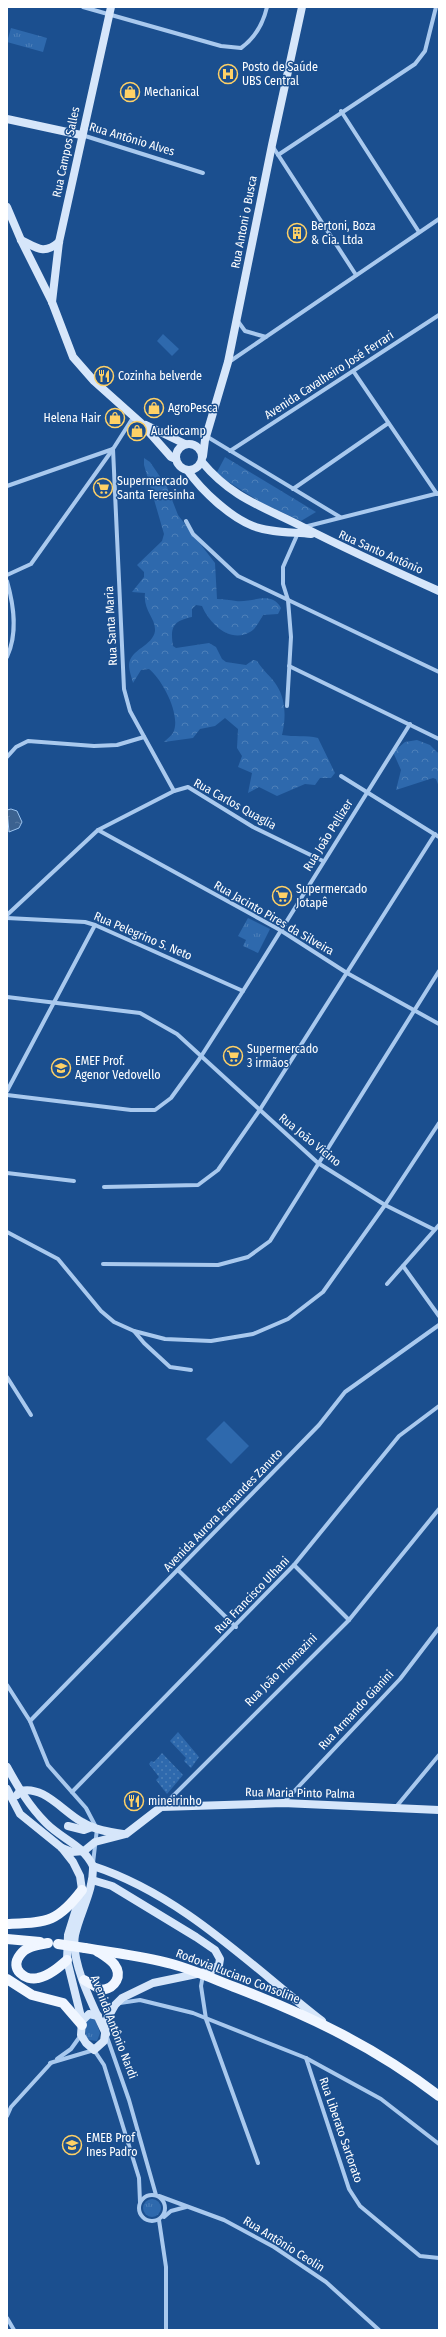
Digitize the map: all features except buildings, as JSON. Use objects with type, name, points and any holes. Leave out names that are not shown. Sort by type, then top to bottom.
[{"type":"main road","name":"Rua Antoni o Busca","points":[[203,459],[205,438],[228,362],[272,145],[302,7]]},
{"type":"main road","name":"Rua Campos Salles","points":[[52,302],[59,242],[81,135],[110,10]]},
{"type":"main road","name":"Rua Antônio Alves","points":[[7,118],[81,135]]},
{"type":"main road","name":"Rua Santo Antônio","points":[[7,207],[20,240],[52,302],[73,357],[94,381],[134,416],[172,457],[176,459],[182,469],[188,471],[202,489],[226,509],[253,526],[284,532],[301,530]]},
{"type":"main road","points":[[20,240],[45,250],[51,249],[59,242]]},
{"type":"main road","name":"Rua Santo Antônio","points":[[141,423],[188,444],[196,446],[217,480],[239,496],[301,530],[314,534],[439,591]]},
{"type":"main road","points":[[176,459],[176,453],[188,444],[205,438]]},
{"type":"main road","points":[[188,471],[194,470],[203,459]]},
{"type":"main road","points":[[7,1767],[20,1791],[31,1807],[64,1839],[84,1851],[92,1865],[110,1872],[161,1898],[236,1949],[327,2026]]},
{"type":"main road","points":[[7,1789],[20,1814],[62,1848],[73,1862],[80,1876],[82,1890],[66,1910],[56,1917],[42,1922],[7,1924]]},
{"type":"main road","points":[[20,1791],[29,1789],[48,1797],[80,1822],[94,1828],[126,1834]]},
{"type":"main road","points":[[14,1803],[20,1791]]},
{"type":"main road","name":"Rua Maria Pinto Palma","points":[[161,1807],[283,1803],[439,1810]]},
{"type":"main road","name":"Rua João Thomazini","points":[[126,1834],[161,1807]]},
{"type":"main road","points":[[68,1826],[84,1830],[94,1828]]},
{"type":"main road","points":[[62,1848],[72,1852],[84,1851],[95,1842],[126,1834]]},
{"type":"main road","points":[[80,1876],[92,1865]]},
{"type":"main road","name":"Avenida Antônio Nardi","points":[[92,1865],[92,1880],[75,1936],[76,1960],[106,2034]]},
{"type":"main road","points":[[92,1880],[112,1886],[125,1894],[215,1950],[220,1959],[219,1965],[216,1969],[203,1975],[153,1983],[122,1998],[115,2005],[107,2019],[104,2041],[94,2050]]},
{"type":"main road","name":"Avenida Antônio Nardi","points":[[82,1890],[68,1935],[67,1960],[86,2043],[94,2050]]},
{"type":"main road","name":"Rodovia Luciano Consoline","points":[[7,1939],[53,1943],[128,1954],[164,1962],[203,1975],[327,2026],[379,2054],[439,2096]]},
{"type":"main road","points":[[53,1943],[28,1948],[20,1955],[16,1964],[20,1974],[27,1978],[38,1978],[50,1973],[67,1960]]},
{"type":"main road","points":[[84,1980],[102,1990],[111,1988],[116,1982],[118,1974],[114,1964],[90,1949]]},
{"type":"main road","points":[[7,1979],[32,1995],[63,2003],[82,2027],[89,2014],[98,2016]]},
{"type":"street","points":[[83,7],[110,10],[221,46],[241,48],[252,41],[265,18],[267,7]]},
{"type":"street","points":[[278,154],[341,111],[415,64],[425,51],[436,7]]},
{"type":"street","points":[[341,111],[419,232]]},
{"type":"street","name":"Rua Antônio Alves","points":[[81,135],[203,173]]},
{"type":"street","points":[[272,145],[356,275]]},
{"type":"street","points":[[228,362],[439,219]]},
{"type":"street","name":"Avenida Cavalheiro José Ferrari","points":[[230,451],[354,372],[439,315]]},
{"type":"street","points":[[237,320],[245,331],[266,337]]},
{"type":"street","points":[[287,706],[291,637],[288,600],[282,584],[283,567],[301,530],[340,517],[438,494],[387,424],[354,372]]},
{"type":"street","points":[[7,575],[31,564],[113,449],[134,416]]},
{"type":"street","points":[[293,489],[387,424]]},
{"type":"street","points":[[205,438],[230,451],[340,517]]},
{"type":"street","points":[[7,486],[113,449]]},
{"type":"street","name":"Rua Santa Maria","points":[[113,449],[124,689],[130,710],[174,791]]},
{"type":"street","points":[[186,521],[193,534],[238,576],[439,672]]},
{"type":"street","points":[[7,582],[13,603],[14,627],[7,657]]},
{"type":"street","points":[[289,666],[439,739]]},
{"type":"street","name":"Rua João Pellizer","points":[[7,1095],[130,1110],[156,1110],[171,1098],[200,1058],[243,991],[410,724]]},
{"type":"street","points":[[7,757],[16,747],[28,741],[94,746],[117,745],[144,736]]},
{"type":"street","points":[[104,1187],[198,1185],[218,1170],[259,1111],[437,836],[341,776]]},
{"type":"street","name":"Rua Carlos Quaglia","points":[[7,914],[98,830],[174,791],[188,787],[253,827],[323,861]]},
{"type":"street","name":"Rua Jacinto Pires da Silveira","points":[[98,830],[280,930],[347,973],[415,1009],[439,1024]]},
{"type":"street","name":"Rua Pelegrino S. Neto","points":[[7,918],[85,922],[95,924],[243,991]]},
{"type":"street","points":[[7,1091],[56,1002],[95,924]]},
{"type":"street","points":[[103,1264],[218,1265],[248,1257],[270,1241],[439,971]]},
{"type":"street","name":"Rua João Vicino","points":[[7,997],[140,1013],[176,1034],[200,1058],[318,1163],[385,1205],[433,1229]]},
{"type":"street","points":[[7,1232],[58,1259],[101,1311],[114,1322],[134,1331],[165,1339],[211,1341],[253,1334],[288,1319],[323,1292],[385,1205],[439,1123]]},
{"type":"street","points":[[7,1172],[74,1181]]},
{"type":"street","points":[[387,1284],[433,1229],[439,1225]]},
{"type":"street","points":[[403,1266],[439,1316]]},
{"type":"street","name":"Avenida Aurora Fernandes Zanuto","points":[[30,1721],[319,1426],[345,1392],[439,1325]]},
{"type":"street","points":[[134,1331],[144,1343],[170,1367],[190,1370]]},
{"type":"street","points":[[7,1377],[31,1415]]},
{"type":"street","name":"Rua Francisco Ulhani","points":[[72,1792],[236,1627],[294,1565],[399,1436],[439,1406]]},
{"type":"street","name":"Rua João Thomazini","points":[[161,1807],[349,1620],[439,1509]]},
{"type":"street","points":[[294,1565],[349,1620]]},
{"type":"street","points":[[178,1570],[236,1627]]},
{"type":"street","name":"Rua Armando Gianini","points":[[283,1803],[400,1679],[439,1628]]},
{"type":"street","points":[[7,1685],[30,1721],[48,1765],[86,1808],[94,1828],[95,1842],[92,1865]]},
{"type":"street","points":[[396,1808],[439,1755]]},
{"type":"street","points":[[203,1975],[201,1986],[206,2019],[258,2163]]},
{"type":"street","points":[[115,2005],[140,2000],[193,2013],[306,2058],[381,2099],[439,2144]]},
{"type":"street","points":[[7,2116],[11,2107],[50,2063],[71,2049],[82,2027]]},
{"type":"street","name":"Avenida Antônio Nardi","points":[[106,2034],[129,2100],[158,2196]]},
{"type":"street","points":[[50,2063],[94,2050]]},
{"type":"street","name":"Avenida Antônio Nardi","points":[[94,2050],[104,2065],[139,2178],[140,2202]]},
{"type":"street","name":"Rua Liberato Sartorato","points":[[306,2058],[349,2189],[360,2206],[420,2256],[439,2258]]},
{"type":"street","points":[[166,2330],[166,2267],[159,2220],[166,2207],[158,2196],[146,2196],[140,2202],[139,2211],[144,2218],[152,2221],[159,2220],[171,2211],[186,2207]]},
{"type":"street","name":"Rua Antônio Ceolin","points":[[158,2196],[224,2220],[274,2247],[326,2282],[378,2330]]},
{"type":"street","points":[[7,2318],[14,2330]]},
{"type":"green space","points":[[11,28],[47,38],[43,52],[7,42]]},
{"type":"green space","points":[[163,334],[179,349],[172,356],[157,341]]},
{"type":"green space","points":[[225,457],[316,512],[301,521],[262,503],[216,474]]},
{"type":"green space","points":[[144,458],[150,462],[167,487],[178,515],[215,563],[217,599],[242,601],[267,598],[277,603],[281,608],[278,614],[263,615],[252,631],[242,635],[235,635],[228,634],[221,630],[210,619],[202,606],[196,605],[192,609],[192,617],[177,623],[174,626],[172,634],[173,646],[176,648],[209,643],[216,647],[222,659],[226,662],[246,665],[253,660],[257,661],[280,691],[284,703],[285,716],[282,735],[318,738],[335,773],[331,778],[320,778],[315,785],[305,784],[277,796],[259,787],[248,793],[252,773],[238,767],[242,756],[237,748],[238,729],[225,718],[215,726],[200,729],[193,738],[164,742],[173,733],[175,726],[173,708],[165,689],[149,669],[141,670],[133,683],[129,667],[130,660],[133,655],[150,640],[155,631],[154,622],[146,605],[145,593],[132,592],[144,577],[144,572],[137,565],[162,541],[164,534],[144,465]]},
{"type":"green space","points":[[417,740],[430,745],[439,754],[439,787],[436,779],[433,778],[396,790],[401,770],[393,752],[405,742]]},
{"type":"green space","points":[[248,918],[270,929],[258,953],[243,946],[246,940],[238,936]]},
{"type":"green space","points":[[224,1421],[249,1446],[231,1464],[206,1439]]},
{"type":"green space","points":[[178,1732],[199,1757],[191,1768],[184,1761],[186,1758],[170,1741]]},
{"type":"green space","points":[[162,1753],[183,1775],[167,1794],[156,1780],[159,1777],[149,1764],[151,1761],[154,1762]]},
{"type":"green space","points":[[90,2017],[95,2019],[100,2033],[97,2041],[89,2040],[86,2037],[85,2022]]},
{"type":"green space","points":[[152,2199],[156,2200],[160,2204],[160,2212],[156,2216],[152,2217],[148,2216],[144,2212],[143,2208],[144,2204],[148,2200]]},
{"type":"water","points":[[11,809],[17,811],[22,822],[19,828],[9,832],[7,810]]},
{"type":"place","name":"Posto de Saúde UBS Central","points":[[228,74]]},
{"type":"place","name":"Mechanical","points":[[130,92]]},
{"type":"place","name":"Bertoni, Boza & Cia. Ltda","points":[[297,233]]},
{"type":"place","name":"Cozinha belverde","points":[[104,376]]},
{"type":"place","name":"AgroPesca","points":[[154,408]]},
{"type":"place","name":"Helena Hair","points":[[115,418]]},
{"type":"place","name":"Audiocamp","points":[[137,431]]},
{"type":"place","name":"Supermercado Santa Teresinha","points":[[103,488]]},
{"type":"place","name":"Supermercado Jotapê","points":[[282,896]]},
{"type":"place","name":"Supermercado 3 irmãos","points":[[233,1056]]},
{"type":"place","name":"EMEF Prof. Agenor Vedovello","points":[[61,1068]]},
{"type":"place","name":"mineirinho","points":[[134,1801]]},
{"type":"place","name":"EMEB Prof Ines Padro","points":[[72,2145]]}]
